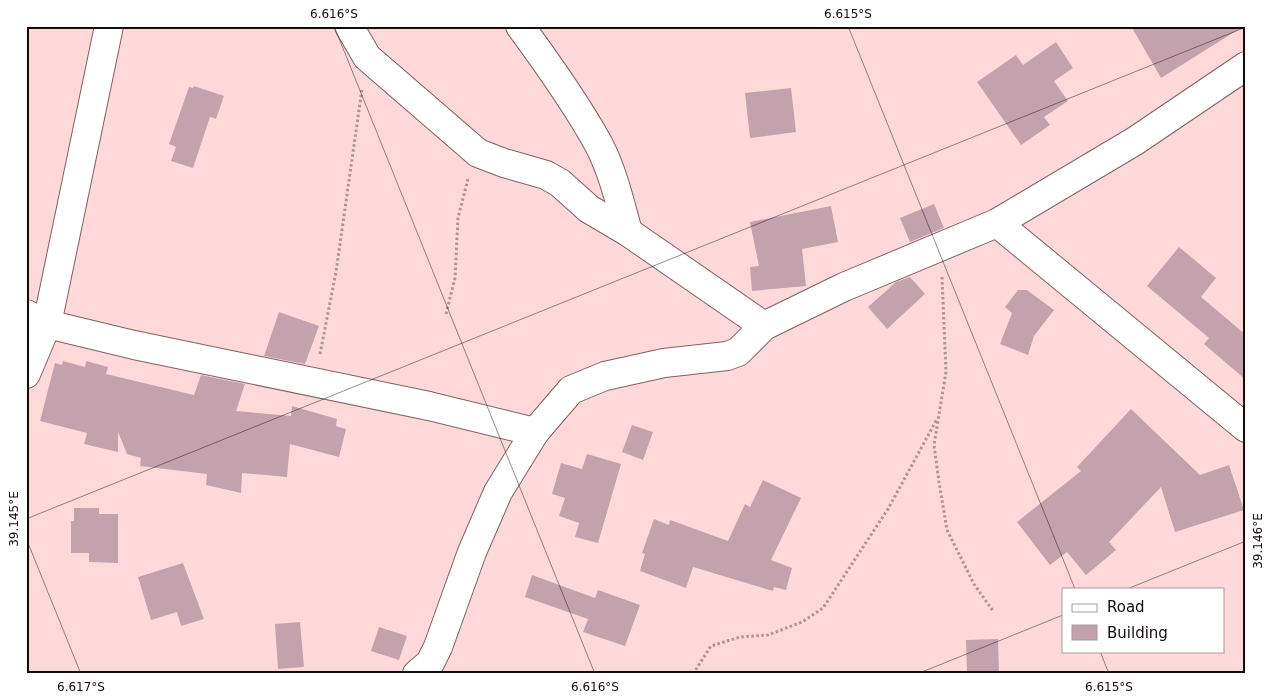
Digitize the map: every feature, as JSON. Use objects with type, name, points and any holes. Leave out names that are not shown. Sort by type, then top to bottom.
[{"type":"street","points":[[26,374],[36,319],[110,26]]},
{"type":"street","points":[[349,26],[367,57],[478,153],[504,163],[546,175],[560,182],[589,209],[628,232],[764,326]]},
{"type":"street","points":[[520,26],[551,68],[599,146],[614,182],[628,232]]},
{"type":"street","points":[[417,674],[430,662],[438,647],[472,552],[498,492],[535,432],[571,390],[605,376],[664,364],[727,356],[738,352],[764,326],[844,287],[997,223],[1135,141],[1246,66]]},
{"type":"street","points":[[997,223],[1246,428]]},
{"type":"street","points":[[36,319],[134,345],[314,382],[535,432]]},
{"type":"path","points":[[314,382],[336,272],[350,163],[367,57]]},
{"type":"path","points":[[446,314],[455,278],[458,218],[464,191],[478,153]]},
{"type":"path","points":[[940,246],[945,319],[946,372],[934,445],[948,530],[974,584],[992,611]]},
{"type":"path","points":[[693,674],[711,646],[740,637],[768,635],[802,622],[823,608],[888,509],[938,417]]},
{"type":"building","points":[[1131,26],[1244,26],[1161,78]]},
{"type":"building","points":[[1056,42],[1073,68],[1054,81],[1068,101],[1044,117],[1050,125],[1021,145],[977,82],[1016,55],[1023,65]]},
{"type":"building","points":[[194,86],[224,96],[216,119],[210,117],[193,168],[171,161],[176,147],[169,144],[189,87],[193,88]]},
{"type":"building","points":[[791,88],[796,132],[750,138],[745,93]]},
{"type":"building","points":[[934,204],[944,228],[910,242],[900,218]]},
{"type":"building","points":[[831,206],[838,242],[802,249],[806,286],[752,291],[750,267],[759,266],[750,222]]},
{"type":"building","points":[[1179,247],[1216,278],[1201,297],[1246,335],[1246,380],[1204,344],[1209,338],[1147,286]]},
{"type":"building","points":[[910,277],[925,294],[887,329],[868,307],[896,282]]},
{"type":"building","points":[[1018,290],[1027,290],[1054,310],[1034,336],[1028,355],[1000,344],[1012,313],[1005,307]]},
{"type":"building","points":[[279,312],[319,326],[305,364],[264,356]]},
{"type":"building","points":[[63,361],[85,367],[86,361],[108,367],[106,374],[194,395],[201,375],[245,384],[236,411],[291,416],[292,406],[337,419],[336,426],[346,429],[339,457],[290,444],[287,477],[242,473],[241,493],[206,485],[207,474],[140,466],[141,458],[127,454],[118,432],[118,452],[84,444],[87,433],[40,421],[55,363],[62,365]]},
{"type":"building","points":[[1131,409],[1200,475],[1229,465],[1244,510],[1175,532],[1161,487],[1109,542],[1116,550],[1086,575],[1067,552],[1050,565],[1017,522],[1081,471],[1077,467]]},
{"type":"building","points":[[632,425],[653,432],[643,460],[622,452]]},
{"type":"building","points":[[587,454],[621,464],[598,543],[575,537],[579,523],[559,516],[565,498],[552,494],[561,463],[582,469]]},
{"type":"building","points":[[763,480],[801,498],[771,560],[792,568],[786,590],[774,587],[773,591],[693,567],[686,588],[640,571],[645,554],[642,553],[654,519],[669,525],[670,520],[728,541],[745,504],[750,507]]},
{"type":"building","points":[[74,508],[99,508],[99,514],[118,514],[118,563],[89,562],[89,553],[71,553],[71,521],[74,521]]},
{"type":"building","points":[[183,563],[204,619],[181,626],[177,612],[151,620],[138,577]]},
{"type":"building","points":[[532,575],[595,598],[598,590],[640,605],[625,646],[583,632],[588,619],[525,597]]},
{"type":"building","points":[[300,622],[304,667],[278,669],[275,624]]},
{"type":"building","points":[[379,627],[407,636],[399,660],[371,651]]},
{"type":"building","points":[[998,639],[999,674],[967,674],[966,640]]}]
